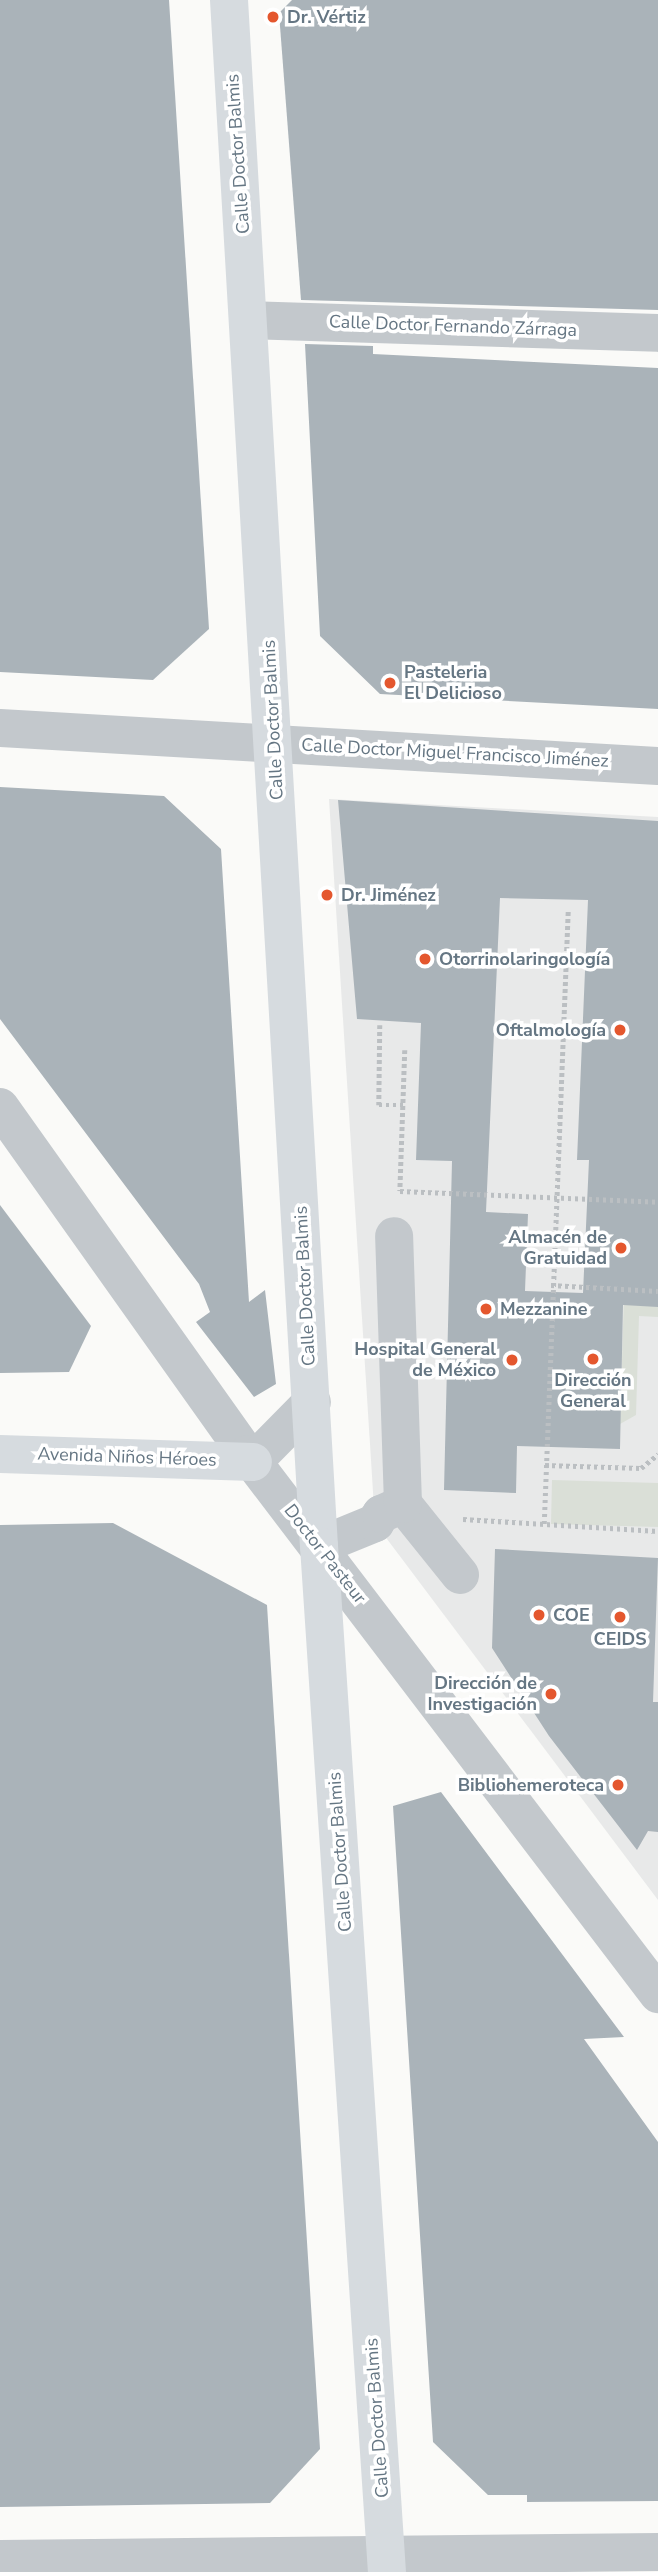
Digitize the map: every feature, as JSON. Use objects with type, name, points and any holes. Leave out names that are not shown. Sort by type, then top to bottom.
[{"type":"main road","name":"Calle Doctor Balmis","points":[[229,0],[275,742],[319,1546],[386,2565]]},
{"type":"main road","name":"Avenida Niños Héroes","points":[[0,1454],[253,1462]]},
{"type":"street","name":"Calle Doctor Fernando Zárraga","points":[[248,320],[658,332]]},
{"type":"street","name":"Calle Doctor Miguel Francisco Jiménez","points":[[0,728],[658,766]]},
{"type":"street","name":"Doctor Pasteur","points":[[0,1107],[253,1462],[658,1994]]},
{"type":"street","points":[[394,1236],[409,1510],[460,1575]]},
{"type":"street","points":[[253,1462],[312,1402]]},
{"type":"street","points":[[319,1546],[375,1523],[381,1514],[409,1510]]},
{"type":"street","points":[[0,2559],[386,2565],[658,2552]]},
{"type":"path","points":[[544,1524],[554,1198],[568,910]]},
{"type":"path","points":[[380,1025],[379,1105],[403,1105]]},
{"type":"path","points":[[405,1051],[400,1191],[658,1202]]},
{"type":"path","points":[[551,1285],[658,1291]]},
{"type":"path","points":[[545,1465],[641,1468],[658,1454]]},
{"type":"path","points":[[409,1510],[544,1524],[658,1531]]},
{"type":"shaded area","name":"Hospital General de México","points":[[329,799],[658,817],[658,1900],[375,1523]]},
{"type":"shaded area","points":[[624,1295],[658,1307],[658,1317],[639,1316],[636,1415],[620,1424]]},
{"type":"shaded area","points":[[552,1480],[658,1483],[658,1527],[551,1524]]},
{"type":"building","points":[[0,0],[169,0],[209,629],[153,680],[0,672]]},
{"type":"building","points":[[292,0],[658,0],[658,310],[301,300],[279,13]]},
{"type":"building","points":[[305,344],[373,346],[373,354],[658,368],[658,709],[380,694],[320,636]]},
{"type":"building","points":[[0,787],[164,796],[221,849],[249,1302],[265,1290],[276,1384],[254,1397],[196,1322],[210,1312],[199,1284],[0,1019]]},
{"type":"building","points":[[338,800],[658,821],[658,1307],[623,1305],[620,1449],[517,1446],[516,1493],[444,1490],[452,1161],[416,1160],[421,1023],[357,1019]],"holes":[[[500,898],[588,900],[577,1160],[589,1160],[583,1293],[525,1291],[528,1214],[486,1212]]]},
{"type":"building","points":[[0,1205],[91,1326],[69,1372],[0,1373]]},
{"type":"building","points":[[113,1523],[267,1605],[320,2449],[270,2503],[0,2507],[0,1525]]},
{"type":"building","points":[[495,1549],[658,1558],[653,1702],[658,1702],[658,1832],[648,1831],[637,1850],[549,1736],[492,1648]]},
{"type":"building","points":[[441,1792],[624,2037],[584,2039],[658,2142],[658,2501],[527,2502],[527,2495],[488,2495],[433,2442],[393,1806]]},
{"type":"place","name":"Dr. Vértiz","points":[[273,17]]},
{"type":"place","name":"Pasteleria El Delicioso","points":[[390,683]]},
{"type":"place","name":"Dr. Jiménez","points":[[327,895]]},
{"type":"place","name":"Otorrinolaringología","points":[[425,959]]},
{"type":"place","name":"Oftalmología","points":[[620,1030]]},
{"type":"place","name":"Almacén de Gratuidad","points":[[621,1248]]},
{"type":"place","name":"Mezzanine","points":[[486,1309]]},
{"type":"place","name":"Dirección General","points":[[593,1359]]},
{"type":"place","name":"Hospital General de México","points":[[512,1360]]},
{"type":"place","name":"COE","points":[[539,1615]]},
{"type":"place","name":"CEIDS","points":[[620,1617]]},
{"type":"place","name":"Dirección de Investigación","points":[[551,1694]]},
{"type":"place","name":"Bibliohemeroteca","points":[[618,1785]]}]
